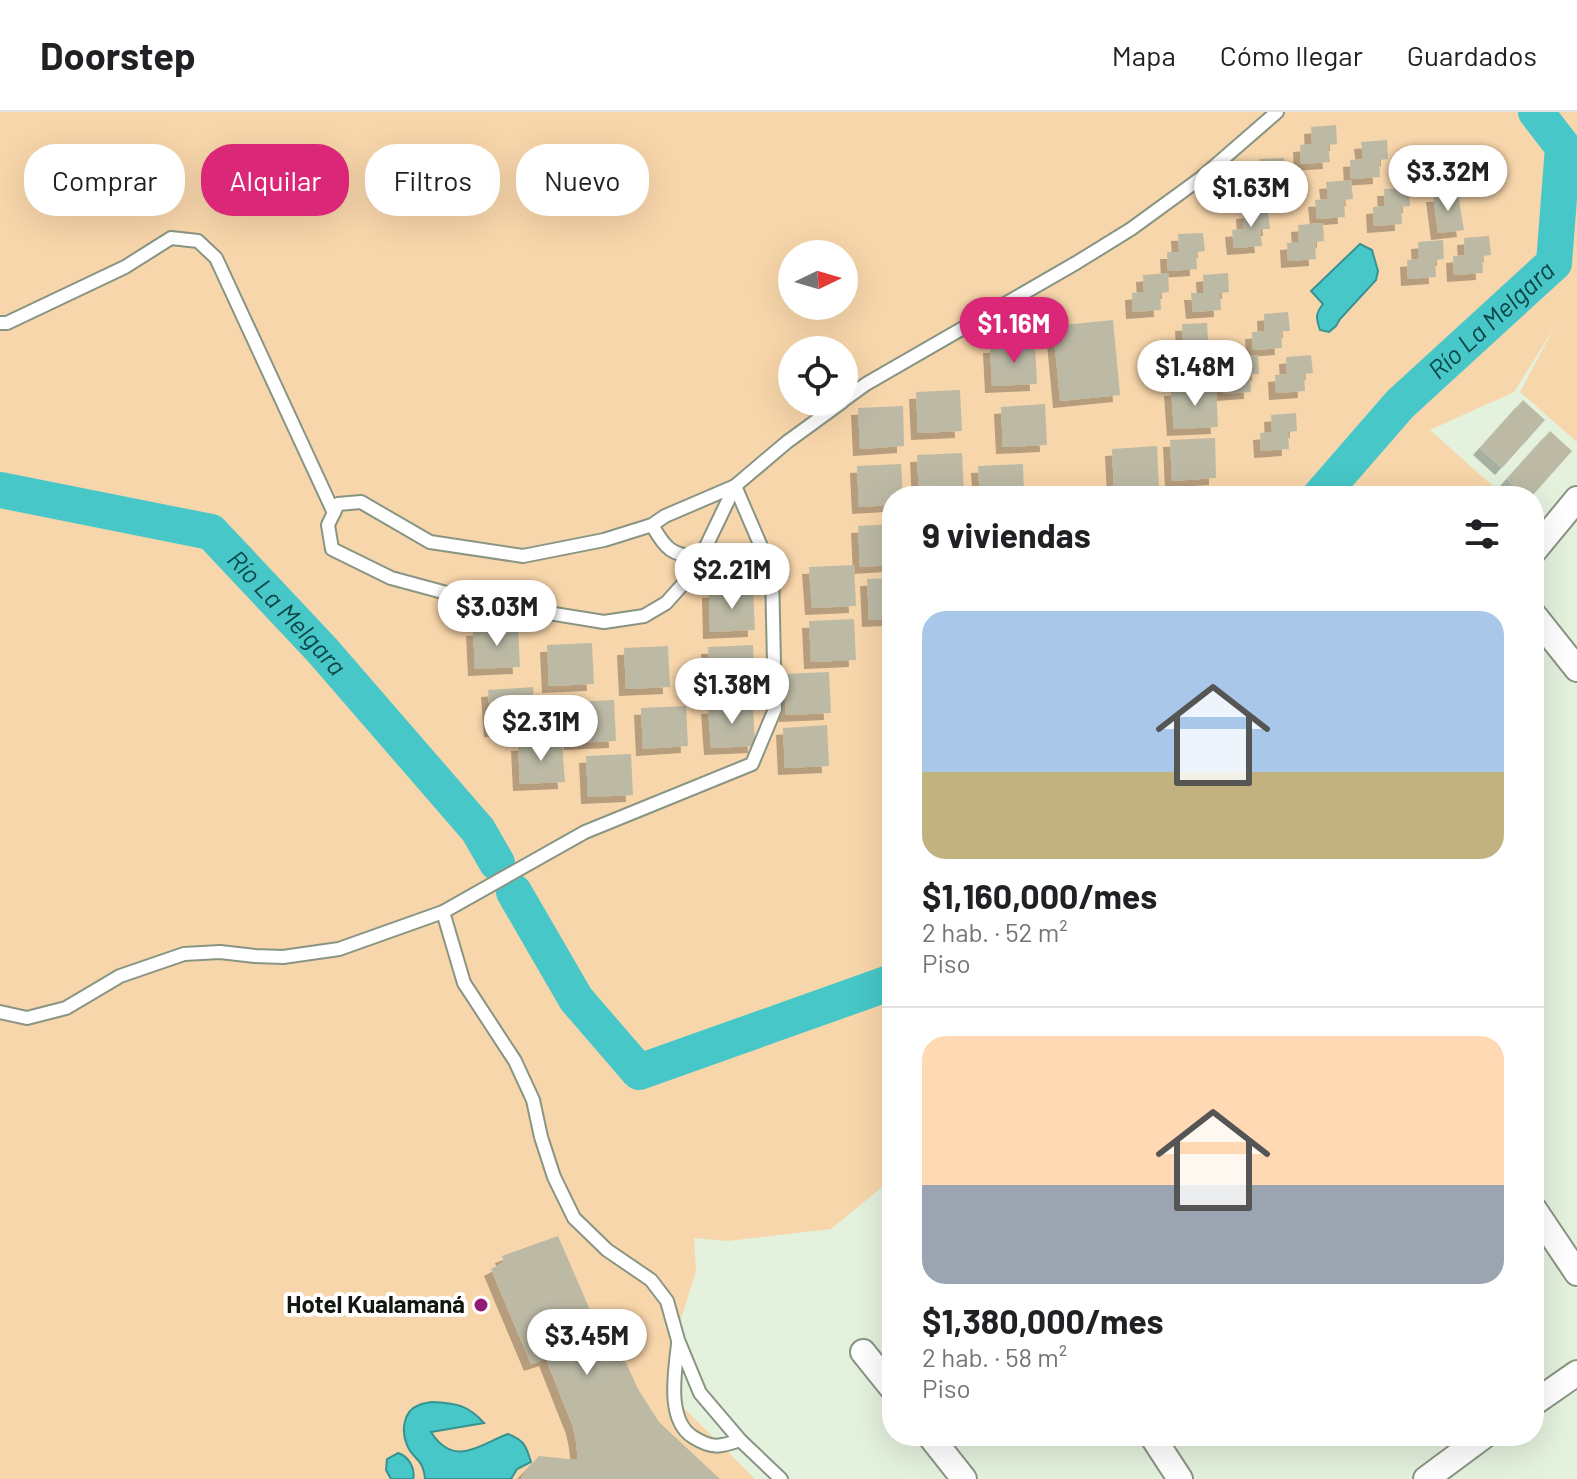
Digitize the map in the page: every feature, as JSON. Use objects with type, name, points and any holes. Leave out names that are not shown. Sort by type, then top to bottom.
[{"type":"street","points":[[1544,539],[1577,499]]},
{"type":"street","points":[[1544,628],[1577,669]]},
{"type":"street","points":[[1544,1224],[1577,1273]]},
{"type":"street","points":[[863,1352],[882,1376]]},
{"type":"street","points":[[1544,1396],[1577,1373]]},
{"type":"street","points":[[938,1446],[964,1479]]},
{"type":"street","points":[[1159,1446],[1180,1479]]},
{"type":"street","points":[[1426,1479],[1471,1446]]},
{"type":"lane","points":[[858,390],[1131,229],[1201,178],[1277,112]]},
{"type":"lane","points":[[0,323],[7,323],[125,267],[171,238],[198,241],[216,258],[334,513]]},
{"type":"lane","points":[[735,486],[700,559],[666,603],[644,616],[604,622],[480,602],[391,578],[332,549],[328,525],[338,504],[361,502],[430,542],[523,556],[604,540],[652,525],[665,516],[735,486],[823,416]]},
{"type":"lane","points":[[0,1012],[27,1018],[66,1008],[120,976],[184,954],[220,952],[283,957],[339,949],[443,912],[585,832],[752,764],[775,709],[772,572],[735,486]]},
{"type":"lane","points":[[652,525],[661,541],[678,555],[700,559]]},
{"type":"lane","points":[[443,912],[464,983],[515,1061],[533,1100],[554,1177],[574,1218],[607,1250],[651,1280],[667,1301],[678,1340],[700,1393],[740,1440],[781,1479]]},
{"type":"lane","points":[[678,1340],[676,1413],[684,1431],[704,1444],[718,1447],[740,1440]]},
{"type":"shaded area","points":[[0,112],[1577,112],[1577,442],[1520,392],[1555,326],[1514,392],[1430,430],[1493,486],[882,486],[882,1187],[831,1229],[727,1241],[694,1238],[696,1271],[673,1344],[681,1405],[755,1479],[0,1479]]},
{"type":"water","points":[[1360,244],[1372,250],[1378,271],[1376,280],[1336,326],[1329,332],[1320,330],[1317,316],[1323,304],[1311,291]]},
{"type":"water","points":[[432,1402],[461,1406],[484,1423],[431,1432],[449,1449],[467,1451],[508,1434],[524,1445],[531,1462],[517,1469],[511,1479],[425,1479],[420,1462],[409,1450],[404,1428],[414,1408]]},
{"type":"water","points":[[398,1453],[410,1463],[413,1479],[391,1479],[386,1470],[387,1459]]},
{"type":"building","points":[[1336,125],[1337,144],[1328,145],[1330,162],[1301,164],[1300,145],[1312,144],[1311,127]]},
{"type":"building","points":[[1387,140],[1388,159],[1379,160],[1380,177],[1351,179],[1350,160],[1363,159],[1361,142]]},
{"type":"building","points":[[1284,158],[1286,176],[1276,177],[1278,194],[1249,196],[1248,177],[1260,177],[1259,159]]},
{"type":"building","points":[[1351,180],[1353,199],[1344,200],[1345,217],[1317,219],[1315,200],[1328,199],[1326,182]]},
{"type":"building","points":[[1409,188],[1410,206],[1401,207],[1402,224],[1374,226],[1373,207],[1385,206],[1384,189]]},
{"type":"building","points":[[1458,194],[1464,230],[1438,233],[1433,195]]},
{"type":"building","points":[[1268,210],[1270,229],[1260,229],[1262,246],[1234,248],[1232,230],[1244,229],[1243,212]]},
{"type":"building","points":[[1323,223],[1324,241],[1315,242],[1316,259],[1288,261],[1287,243],[1299,242],[1298,225]]},
{"type":"building","points":[[1203,233],[1205,251],[1196,252],[1197,269],[1168,271],[1167,252],[1179,252],[1178,234]]},
{"type":"building","points":[[1489,236],[1491,255],[1482,256],[1483,273],[1454,275],[1453,256],[1465,255],[1464,238]]},
{"type":"building","points":[[1443,240],[1444,259],[1435,260],[1436,277],[1408,279],[1407,260],[1419,259],[1418,242]]},
{"type":"building","points":[[1168,273],[1169,292],[1160,293],[1161,310],[1133,312],[1132,293],[1144,292],[1143,275]]},
{"type":"building","points":[[1228,273],[1229,292],[1220,293],[1221,310],[1193,312],[1191,293],[1204,293],[1203,275]]},
{"type":"building","points":[[1288,312],[1290,331],[1281,331],[1282,348],[1253,350],[1252,332],[1265,331],[1264,314]]},
{"type":"building","points":[[1113,320],[1120,395],[1060,401],[1053,326]]},
{"type":"building","points":[[1207,323],[1208,341],[1199,342],[1200,359],[1172,361],[1170,342],[1183,342],[1182,324]]},
{"type":"building","points":[[1035,344],[1037,384],[992,386],[990,346]]},
{"type":"building","points":[[1258,355],[1259,374],[1250,374],[1251,392],[1223,394],[1222,375],[1234,374],[1233,357]]},
{"type":"building","points":[[1311,355],[1313,373],[1304,374],[1305,391],[1276,393],[1275,375],[1287,374],[1286,357]]},
{"type":"building","points":[[1216,386],[1218,427],[1174,429],[1171,389]]},
{"type":"building","points":[[960,390],[962,431],[918,433],[916,392]]},
{"type":"building","points":[[1523,400],[1545,420],[1502,468],[1480,448]]},
{"type":"building","points":[[1045,404],[1047,445],[1003,447],[1001,407]]},
{"type":"building","points":[[903,406],[904,446],[860,449],[858,408]]},
{"type":"building","points":[[1296,413],[1297,431],[1288,432],[1289,449],[1261,451],[1260,433],[1272,432],[1271,415]]},
{"type":"building","points":[[1550,431],[1572,451],[1541,486],[1514,486],[1507,479]]},
{"type":"building","points":[[1215,438],[1216,478],[1172,481],[1170,440]]},
{"type":"building","points":[[1157,446],[1159,486],[1114,486],[1112,449]]},
{"type":"building","points":[[962,453],[964,486],[919,486],[917,455]]},
{"type":"building","points":[[901,464],[902,486],[882,486],[882,506],[859,507],[857,466]]},
{"type":"building","points":[[1023,464],[1024,486],[979,486],[978,466]]},
{"type":"building","points":[[882,525],[882,566],[860,567],[858,526]]},
{"type":"building","points":[[854,565],[856,606],[812,608],[809,567]]},
{"type":"building","points":[[882,578],[882,619],[869,620],[867,579]]},
{"type":"building","points":[[753,589],[755,630],[710,632],[709,591]]},
{"type":"building","points":[[854,619],[856,660],[811,662],[809,621]]},
{"type":"building","points":[[518,626],[520,667],[475,669],[473,629]]},
{"type":"building","points":[[592,643],[594,684],[549,686],[547,645]]},
{"type":"building","points":[[753,645],[755,685],[710,687],[708,647]]},
{"type":"building","points":[[668,646],[670,687],[626,689],[624,648]]},
{"type":"building","points":[[829,672],[831,713],[786,715],[784,674]]},
{"type":"building","points":[[533,687],[535,728],[491,730],[488,690]]},
{"type":"building","points":[[614,700],[616,741],[571,743],[569,702]]},
{"type":"building","points":[[753,705],[755,746],[711,748],[708,707]]},
{"type":"building","points":[[686,706],[688,746],[643,749],[641,708]]},
{"type":"building","points":[[827,725],[829,766],[785,768],[783,728]]},
{"type":"building","points":[[562,741],[565,782],[520,784],[518,744]]},
{"type":"building","points":[[631,754],[633,795],[588,797],[586,756]]},
{"type":"building","points":[[558,1236],[606,1347],[617,1343],[638,1389],[659,1422],[720,1479],[521,1479],[539,1456],[578,1460],[576,1441],[546,1359],[531,1364],[491,1269],[504,1262],[502,1256]]},
{"type":"waterway","name":"Río La Melgara","points":[[1329,486],[1400,404],[1554,263],[1563,147],[1536,112]]},
{"type":"waterway","name":"Río La Melgara","points":[[0,490],[211,532],[322,650],[478,830],[497,863]]},
{"type":"waterway","name":"Río La Melgara","points":[[514,892],[576,999],[639,1072],[882,986]]},
{"type":"place","name":"Hotel Kualamaná","points":[[481,1305]]}]
